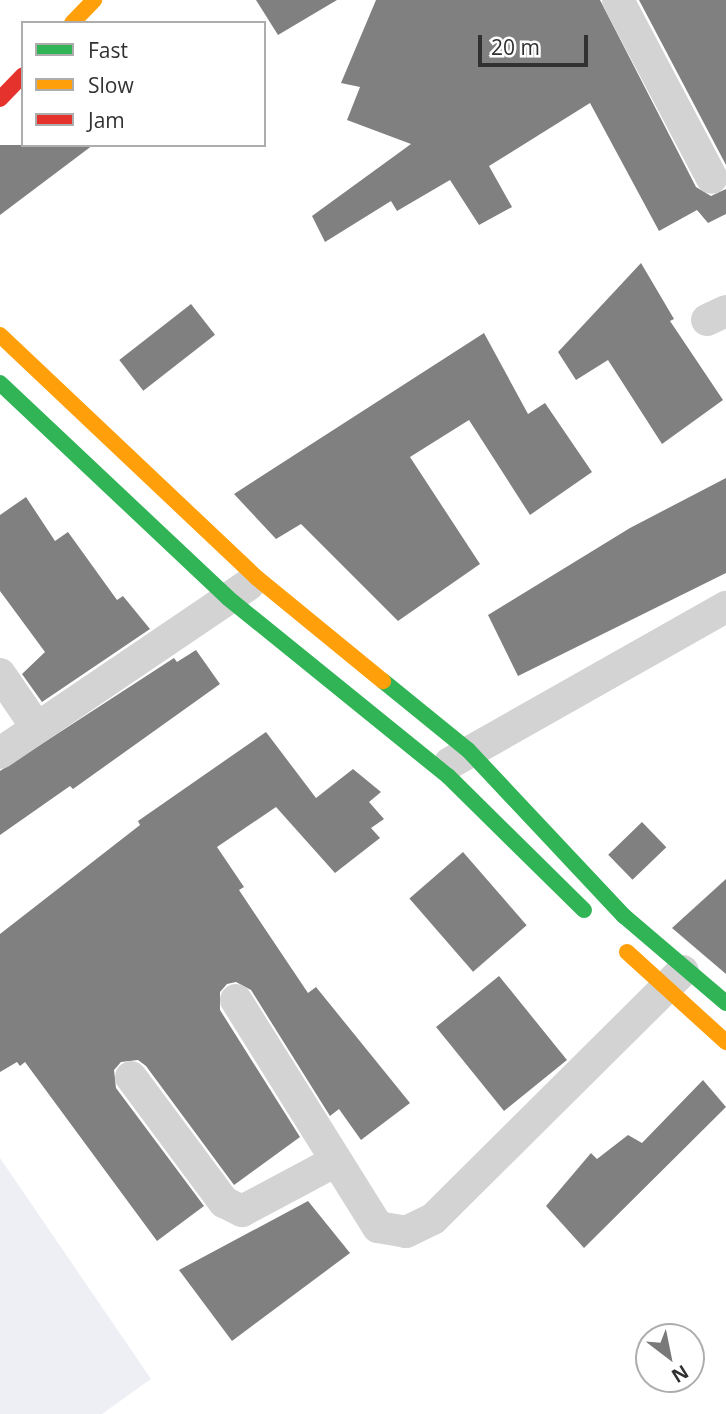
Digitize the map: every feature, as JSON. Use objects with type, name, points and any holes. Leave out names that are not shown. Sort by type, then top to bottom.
[{"type":"street","points":[[74,21],[94,0]]},
{"type":"street","points":[[618,0],[712,178]]},
{"type":"street","points":[[0,99],[21,77]]},
{"type":"street","points":[[0,334],[257,578],[468,750],[624,916],[726,1042]]},
{"type":"street","points":[[0,383],[228,598],[441,769],[598,924]]},
{"type":"street","points":[[0,753],[257,578]]},
{"type":"street","points":[[441,769],[468,750],[726,607]]},
{"type":"street","points":[[0,674],[37,728]]},
{"type":"street","points":[[617,943],[674,980],[726,1003]]},
{"type":"street","points":[[236,1000],[377,1227],[406,1232],[433,1219],[674,980]]},
{"type":"street","points":[[131,1077],[224,1202],[242,1211],[337,1161]]},
{"type":"shaded area","points":[[0,1158],[151,1379],[102,1414],[0,1414]]},
{"type":"building","points":[[256,0],[337,0],[278,35]]},
{"type":"building","points":[[376,0],[600,0],[696,187],[711,196],[726,189],[726,214],[708,223],[697,210],[659,231],[590,103],[489,166],[512,207],[479,225],[450,180],[397,211],[391,201],[325,242],[312,216],[411,144],[347,120],[360,87],[341,83]]},
{"type":"building","points":[[639,0],[726,0],[726,165]]},
{"type":"building","points":[[0,145],[90,147],[0,215]]},
{"type":"building","points":[[641,263],[674,319],[670,321],[723,400],[662,444],[608,360],[576,380],[558,352]]},
{"type":"building","points":[[191,304],[215,335],[143,391],[119,360]]},
{"type":"building","points":[[484,333],[528,414],[545,403],[592,472],[530,515],[469,420],[410,457],[480,564],[398,621],[301,524],[276,539],[234,494]]},
{"type":"building","points":[[726,478],[726,573],[518,676],[488,615],[630,528]]},
{"type":"building","points":[[26,497],[55,541],[68,532],[117,600],[123,596],[150,629],[42,702],[22,674],[45,652],[0,591],[0,515]]},
{"type":"building","points":[[196,650],[220,684],[73,789],[70,786],[0,835],[0,771],[174,658],[177,662]]},
{"type":"building","points":[[266,732],[316,798],[353,769],[381,792],[369,802],[384,819],[371,828],[380,838],[335,873],[276,807],[217,847],[244,887],[239,890],[308,993],[316,987],[410,1103],[361,1140],[339,1109],[330,1116],[251,990],[236,982],[227,984],[220,992],[220,1010],[300,1137],[234,1185],[146,1066],[138,1060],[121,1062],[114,1070],[116,1088],[204,1206],[157,1241],[25,1062],[20,1066],[17,1062],[0,1072],[0,934],[140,825],[138,821]]},
{"type":"building","points":[[642,822],[666,847],[633,880],[608,855]]},
{"type":"building","points":[[463,852],[527,925],[473,972],[409,899]]},
{"type":"building","points":[[726,879],[726,974],[672,928]]},
{"type":"building","points":[[499,976],[567,1060],[504,1111],[436,1027]]},
{"type":"building","points":[[703,1080],[726,1107],[584,1248],[546,1206],[591,1153],[597,1159],[628,1135],[642,1143]]},
{"type":"building","points":[[308,1201],[350,1253],[232,1341],[179,1270]]},
{"type":"traffic: fast","points":[[0,383],[228,598],[448,776],[584,910]]},
{"type":"traffic: fast","points":[[383,681],[468,750],[624,916],[726,1003]]},
{"type":"traffic: slow","points":[[74,21],[94,0]]},
{"type":"traffic: slow","points":[[0,335],[257,578],[383,681]]},
{"type":"traffic: slow","points":[[627,952],[726,1042]]},
{"type":"traffic: jam","points":[[0,99],[21,77]]}]
